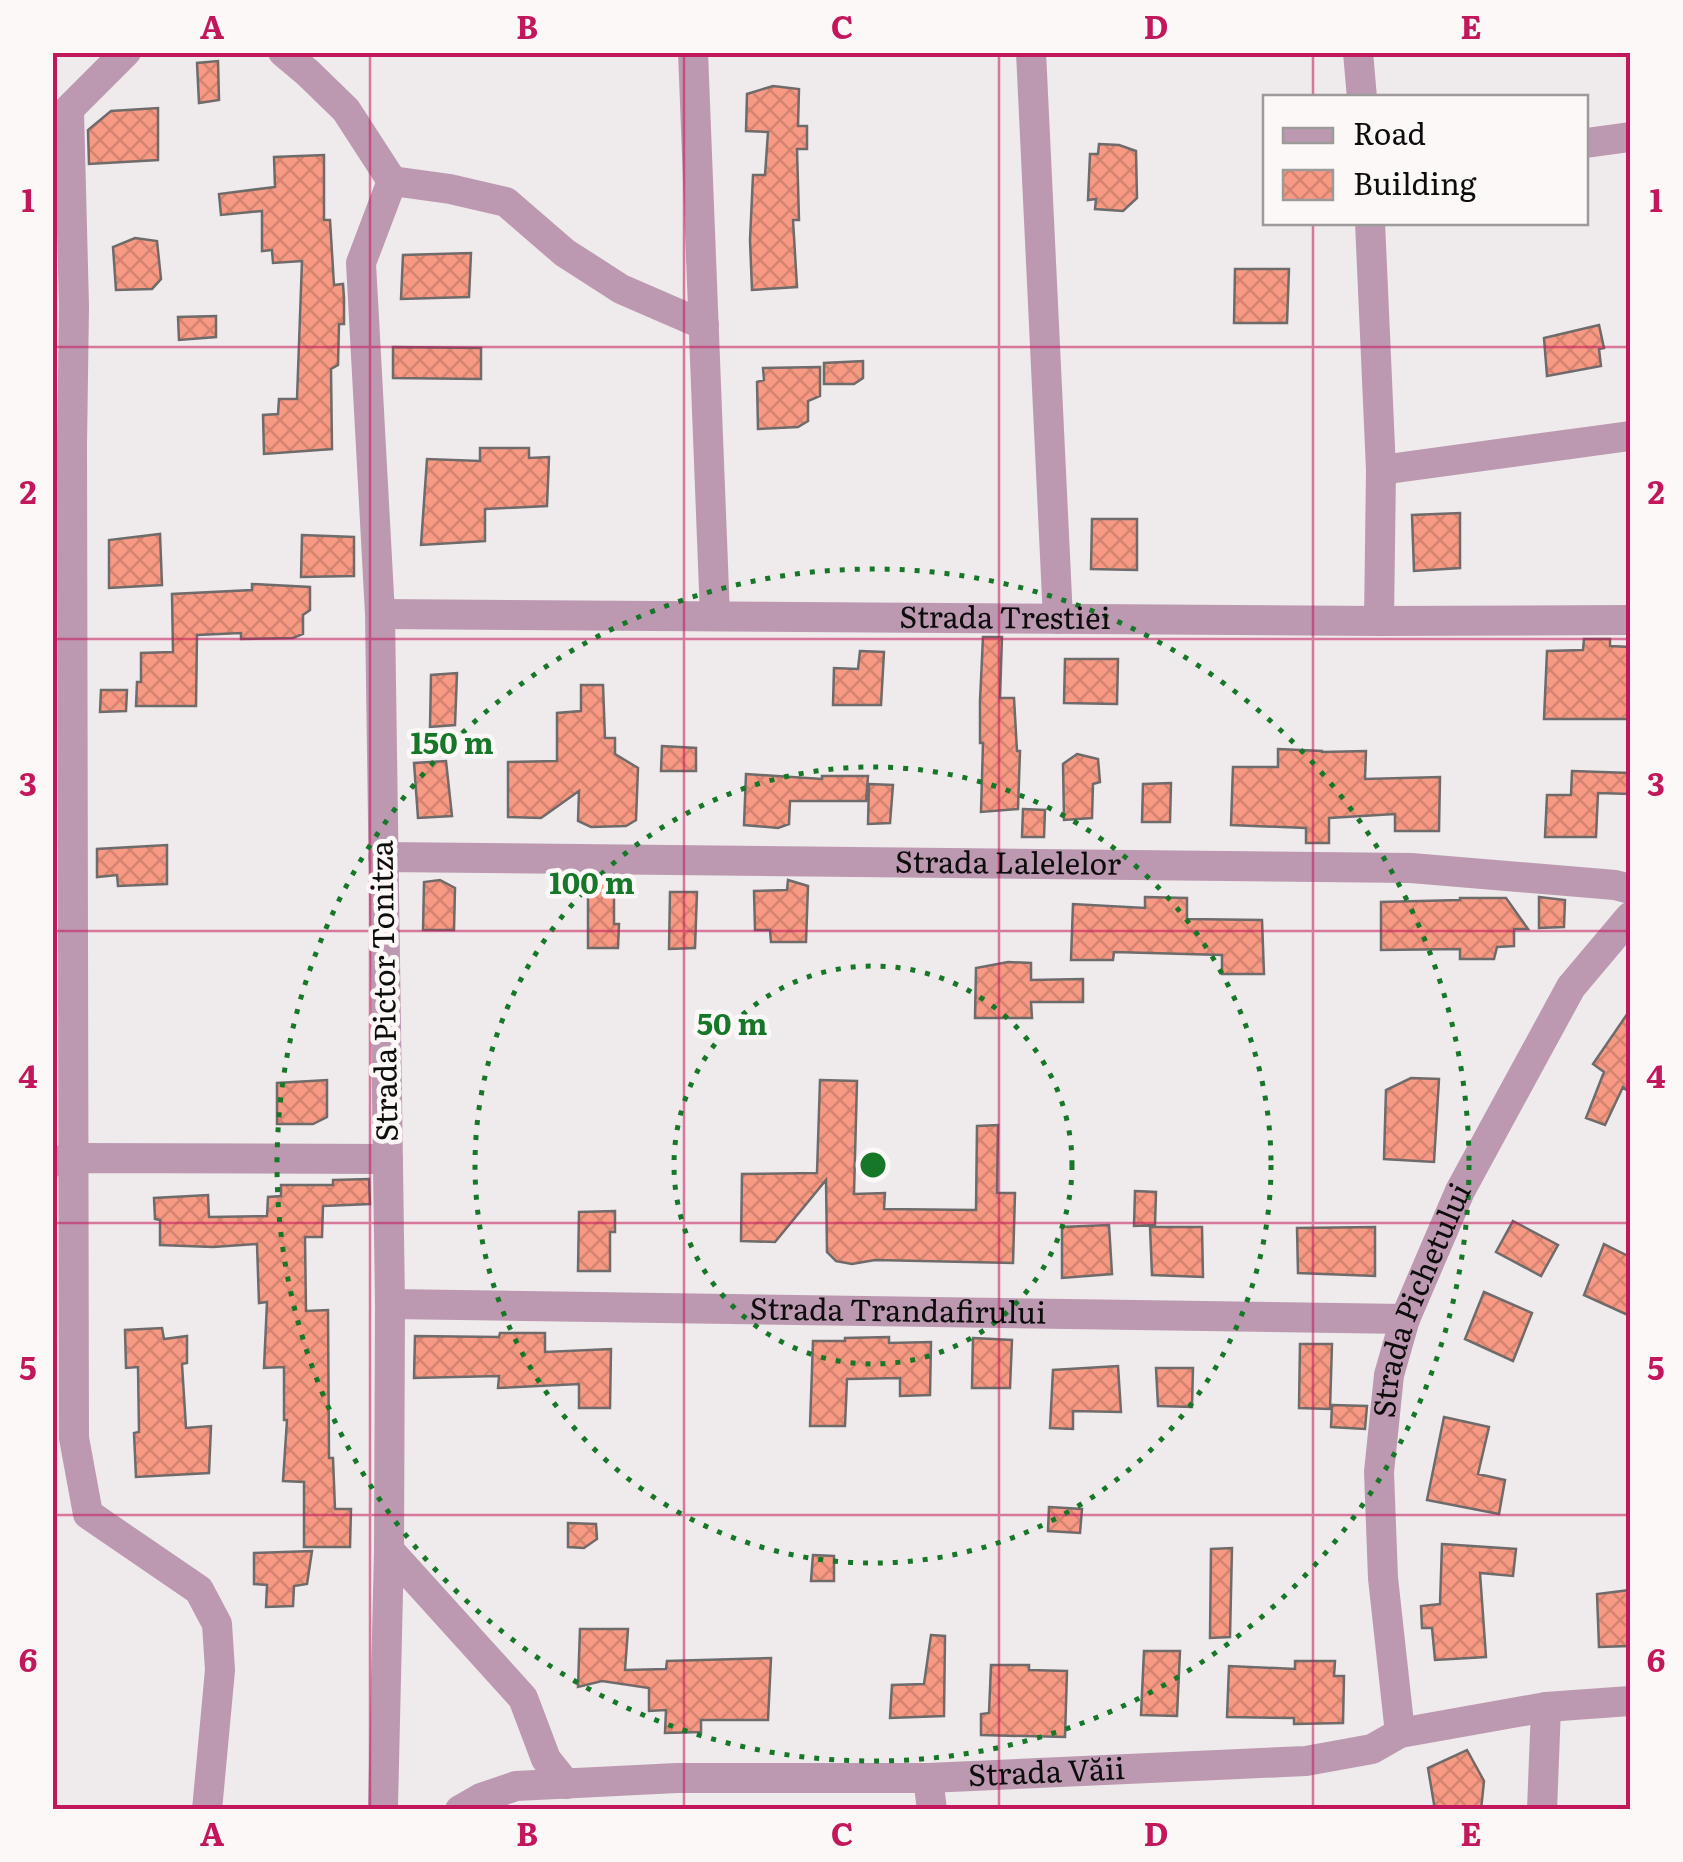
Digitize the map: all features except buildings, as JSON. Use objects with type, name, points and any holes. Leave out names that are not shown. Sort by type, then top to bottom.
[{"type":"street","points":[[126,52],[61,118],[74,306],[63,1160],[74,1438],[88,1514],[199,1590],[216,1624],[220,1670],[207,1810]]},
{"type":"street","points":[[282,52],[346,110],[392,182],[450,189],[506,202],[565,254],[621,289],[704,325]]},
{"type":"street","points":[[692,52],[716,616]]},
{"type":"street","points":[[1031,52],[1058,619]]},
{"type":"street","points":[[1358,52],[1362,95]]},
{"type":"street","points":[[1588,143],[1630,138]]},
{"type":"street","name":"Strada Pictor Tonitza","points":[[381,1808],[389,1550],[390,1304],[380,614],[362,263],[392,182]]},
{"type":"street","points":[[1370,225],[1381,470],[1379,621]]},
{"type":"street","points":[[1381,470],[1630,436]]},
{"type":"street","name":"Strada Trestiei","points":[[380,614],[1630,620]]},
{"type":"street","name":"Strada Lalelelor","points":[[383,857],[1411,868],[1630,889]]},
{"type":"street","name":"Strada Pichetului","points":[[1400,1733],[1384,1578],[1379,1472],[1389,1375],[1405,1318],[1460,1191],[1571,987],[1630,917]]},
{"type":"street","points":[[63,1160],[388,1160]]},
{"type":"street","name":"Strada Trandafirului","points":[[390,1304],[1405,1318]]},
{"type":"street","points":[[389,1550],[522,1698],[546,1760],[566,1784]]},
{"type":"street","name":"Strada Văii","points":[[460,1810],[516,1786],[677,1778],[928,1778],[1306,1761],[1372,1749],[1400,1733],[1546,1707],[1630,1700]]},
{"type":"street","points":[[1542,1810],[1546,1707]]},
{"type":"street","points":[[928,1778],[932,1810]]}]
